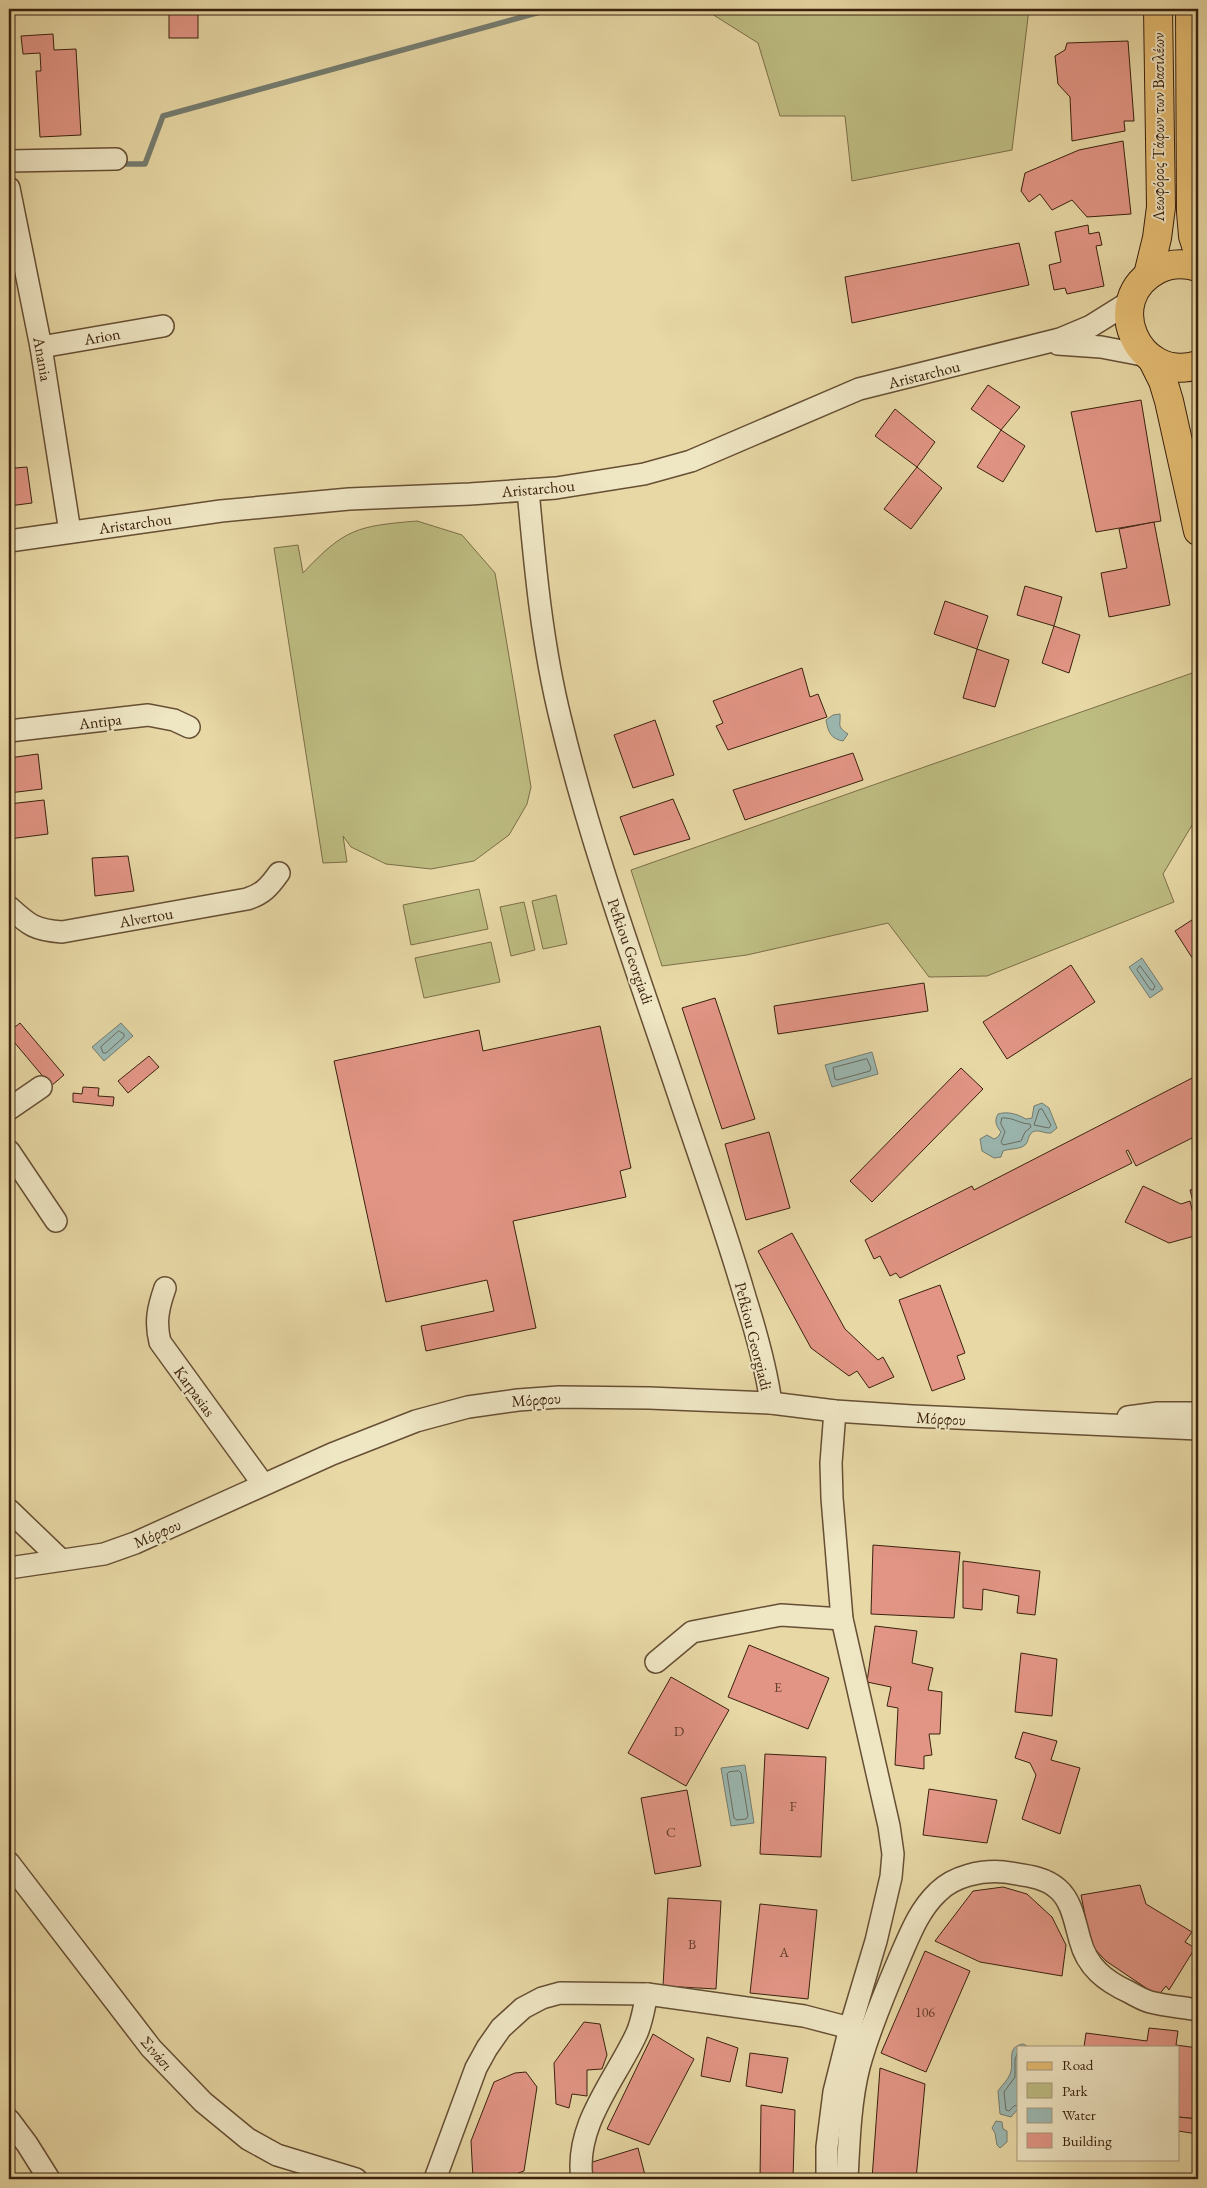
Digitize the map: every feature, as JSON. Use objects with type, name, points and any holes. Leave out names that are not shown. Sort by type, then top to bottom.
[{"type":"main road","name":"Λεωφόρος Τάφων των Βασιλέων","points":[[1148,275],[1157,238],[1161,208],[1158,9]]},
{"type":"main road","name":"Λεωφόρος Τάφων των Βασιλέων","points":[[1190,9],[1192,212],[1194,236],[1198,252]]},
{"type":"main road","points":[[1198,267],[1174,264],[1163,267],[1148,275],[1136,289],[1129,313],[1133,336],[1150,357],[1169,400],[1198,531]]},
{"type":"main road","points":[[1150,357],[1164,365],[1177,368],[1198,365]]},
{"type":"street","points":[[9,161],[116,158]]},
{"type":"street","name":"Anania","points":[[9,188],[41,347],[70,532]]},
{"type":"street","name":"Aristarchou","points":[[9,541],[221,510],[339,499],[470,494],[556,488],[644,474],[691,461],[859,389],[1048,343],[1077,333],[1131,301]]},
{"type":"street","name":"Arion","points":[[41,347],[163,326]]},
{"type":"street","name":"Aristarchou","points":[[1048,343],[1101,347],[1150,357]]},
{"type":"street","name":"Pefkiou Georgiadi","points":[[528,490],[535,573],[544,636],[560,718],[576,782],[610,890],[734,1257],[766,1372],[770,1403]]},
{"type":"street","name":"Antipa","points":[[9,731],[148,715],[171,719],[189,727]]},
{"type":"street","name":"Alvertou","points":[[9,907],[30,925],[46,931],[62,932],[260,895],[268,889],[279,873]]},
{"type":"street","points":[[9,1109],[41,1087]]},
{"type":"street","points":[[9,1151],[56,1221]]},
{"type":"street","name":"Karpasias","points":[[165,1288],[158,1308],[156,1328],[160,1342],[263,1484]]},
{"type":"street","name":"Μόρφου","points":[[9,1568],[104,1554],[135,1543],[332,1454],[410,1424],[476,1406],[518,1400],[559,1397],[649,1398],[770,1403],[835,1412],[1198,1429]]},
{"type":"street","points":[[827,2179],[827,2147],[834,2092],[850,2028],[876,1941],[891,1877],[893,1854],[890,1826],[842,1619],[832,1498],[831,1464],[835,1412]]},
{"type":"street","name":"Μόρφου","points":[[1094,1424],[1158,1413],[1198,1413]]},
{"type":"street","points":[[9,1510],[61,1560]]},
{"type":"street","points":[[656,1662],[692,1632],[782,1615],[842,1619]]},
{"type":"street","name":"Σινάσι","points":[[11,1870],[151,2048],[203,2102],[248,2139],[277,2155],[356,2179]]},
{"type":"street","points":[[848,2179],[849,2143],[854,2103],[859,2068],[866,2044],[914,1925],[938,1891],[955,1880],[973,1874],[996,1871],[1039,1878],[1058,1889],[1068,1902],[1085,1956],[1096,1971],[1110,1983],[1148,2002],[1198,2010]]},
{"type":"street","points":[[434,2179],[476,2068],[486,2048],[501,2028],[523,2008],[542,1998],[560,1993],[647,1994],[804,2016],[850,2028]]},
{"type":"street","points":[[582,2179],[580,2169],[588,2128],[600,2099],[637,2033],[647,1994]]},
{"type":"street","points":[[9,2120],[49,2179]]},
{"type":"green space","points":[[704,9],[1029,9],[1012,150],[852,181],[845,116],[780,116],[758,43]]},
{"type":"green space","points":[[417,521],[462,535],[495,573],[531,787],[527,804],[509,835],[474,861],[431,869],[386,864],[351,847],[343,836],[347,862],[323,863],[274,548],[298,545],[303,573],[330,547],[354,532],[380,525]]},
{"type":"green space","points":[[1198,671],[1198,819],[1195,820],[1163,874],[1174,902],[987,976],[929,977],[888,923],[747,955],[662,966],[631,870]]},
{"type":"green space","points":[[479,889],[488,929],[411,945],[403,905]]},
{"type":"green space","points":[[556,895],[567,944],[543,949],[532,901]]},
{"type":"green space","points":[[524,902],[535,950],[511,956],[500,907]]},
{"type":"green space","points":[[491,942],[500,982],[424,998],[415,958]]},
{"type":"water","points":[[840,714],[840,727],[848,734],[843,741],[836,739],[831,734],[826,720],[833,715]]},
{"type":"water","points":[[1142,958],[1163,989],[1150,998],[1129,967]]},
{"type":"water","points":[[121,1023],[133,1036],[104,1061],[92,1047]]},
{"type":"water","points":[[872,1052],[878,1074],[832,1087],[825,1065]]},
{"type":"water","points":[[1042,1103],[1049,1108],[1057,1128],[1051,1133],[1033,1132],[1024,1146],[1003,1151],[1001,1157],[994,1158],[982,1151],[980,1139],[987,1135],[994,1139],[1001,1132],[996,1123],[998,1114],[1009,1113],[1026,1119],[1032,1118],[1034,1106]]},
{"type":"water","points":[[745,1765],[754,1823],[731,1826],[721,1768]]},
{"type":"water","points":[[1017,2046],[1017,2110],[1011,2117],[1000,2114],[998,2091],[1010,2074],[1014,2048]]},
{"type":"water","points":[[996,2121],[1002,2122],[1003,2129],[1007,2131],[1007,2142],[1000,2148],[997,2145],[992,2128]]},
{"type":"building","points":[[169,9],[198,9],[198,38],[169,38]]},
{"type":"building","points":[[53,34],[54,50],[76,49],[81,135],[40,137],[36,71],[41,71],[40,53],[23,54],[21,36]]},
{"type":"building","points":[[1128,41],[1134,121],[1124,121],[1125,131],[1072,141],[1070,97],[1058,84],[1055,56],[1065,50],[1067,43]]},
{"type":"building","points":[[1123,141],[1131,214],[1087,217],[1072,200],[1052,210],[1040,194],[1029,202],[1021,191],[1025,173],[1079,150]]},
{"type":"building","points":[[1088,225],[1089,234],[1099,232],[1102,245],[1096,246],[1104,286],[1067,294],[1065,288],[1054,290],[1049,265],[1061,262],[1055,232]]},
{"type":"building","points":[[1019,243],[1029,285],[852,323],[845,277]]},
{"type":"building","points":[[988,385],[1020,407],[1001,430],[971,409]]},
{"type":"building","points":[[1141,400],[1161,521],[1096,532],[1071,412]]},
{"type":"building","points":[[895,409],[935,442],[917,467],[875,436]]},
{"type":"building","points":[[1001,430],[1025,446],[1003,482],[977,467]]},
{"type":"building","points":[[9,459],[13,459],[15,468],[27,467],[32,503],[9,506]]},
{"type":"building","points":[[917,467],[942,488],[911,529],[884,509]]},
{"type":"building","points":[[1154,522],[1170,605],[1109,617],[1101,573],[1127,568],[1119,529]]},
{"type":"building","points":[[1025,586],[1062,597],[1054,626],[1017,615]]},
{"type":"building","points":[[945,601],[988,616],[977,649],[934,634]]},
{"type":"building","points":[[1054,626],[1080,635],[1069,673],[1042,663]]},
{"type":"building","points":[[977,649],[1009,660],[995,707],[963,698]]},
{"type":"building","points":[[802,668],[810,697],[818,694],[827,717],[728,750],[716,726],[723,723],[713,701]]},
{"type":"building","points":[[655,720],[674,775],[633,788],[614,735]]},
{"type":"building","points":[[853,753],[863,780],[745,820],[733,790]]},
{"type":"building","points":[[38,754],[42,789],[9,793],[9,758]]},
{"type":"building","points":[[673,799],[690,839],[634,855],[620,817]]},
{"type":"building","points":[[44,800],[48,834],[9,839],[9,804]]},
{"type":"building","points":[[128,856],[134,891],[95,896],[92,858]]},
{"type":"building","points":[[1198,916],[1198,967],[1175,931]]},
{"type":"building","points":[[1071,965],[1095,1002],[1007,1059],[983,1022]]},
{"type":"building","points":[[924,983],[928,1011],[778,1034],[774,1006]]},
{"type":"building","points":[[715,998],[755,1119],[722,1129],[682,1008]]},
{"type":"building","points":[[9,1011],[14,1017],[10,1021],[15,1027],[20,1023],[64,1075],[51,1086],[9,1036]]},
{"type":"building","points":[[600,1026],[631,1168],[620,1171],[626,1197],[513,1221],[536,1328],[426,1351],[421,1326],[494,1311],[487,1280],[386,1302],[334,1061],[479,1030],[483,1051]]},
{"type":"building","points":[[149,1056],[159,1067],[128,1093],[118,1081]]},
{"type":"building","points":[[961,1068],[983,1089],[872,1202],[850,1181]]},
{"type":"building","points":[[1198,1075],[1198,1135],[1136,1166],[1128,1150],[1126,1151],[1132,1163],[900,1278],[896,1273],[890,1276],[880,1256],[874,1259],[865,1240],[972,1186],[974,1190]]},
{"type":"building","points":[[83,1087],[99,1088],[98,1096],[114,1097],[113,1106],[73,1102],[73,1093],[82,1094]]},
{"type":"building","points":[[769,1132],[790,1208],[746,1220],[725,1144]]},
{"type":"building","points":[[1143,1186],[1181,1204],[1190,1201],[1198,1235],[1169,1243],[1125,1222]]},
{"type":"building","points":[[1198,1188],[1198,1221],[1190,1190]]},
{"type":"building","points":[[792,1233],[845,1329],[878,1360],[883,1357],[894,1377],[869,1388],[857,1371],[849,1376],[811,1348],[758,1251]]},
{"type":"building","points":[[940,1285],[965,1353],[957,1356],[965,1379],[932,1391],[899,1300]]},
{"type":"building","points":[[873,1545],[960,1552],[954,1618],[871,1614]]},
{"type":"building","points":[[963,1561],[1040,1571],[1035,1615],[1017,1613],[1019,1596],[983,1589],[982,1610],[963,1608]]},
{"type":"building","points":[[875,1626],[917,1631],[912,1663],[933,1668],[928,1690],[942,1692],[940,1734],[929,1734],[932,1755],[924,1756],[924,1769],[895,1765],[898,1708],[887,1706],[891,1687],[867,1682]]},
{"type":"building","points":[[749,1645],[829,1678],[808,1729],[728,1697]]},
{"type":"building","points":[[1021,1653],[1057,1659],[1052,1716],[1015,1712]]},
{"type":"building","points":[[671,1677],[729,1710],[686,1786],[628,1753]]},
{"type":"building","points":[[1023,1732],[1057,1741],[1051,1760],[1080,1768],[1060,1834],[1022,1819],[1036,1775],[1030,1763],[1015,1758]]},
{"type":"building","points":[[765,1754],[826,1757],[821,1857],[760,1854]]},
{"type":"building","points":[[929,1789],[997,1800],[987,1843],[923,1835]]},
{"type":"building","points":[[687,1790],[701,1866],[655,1874],[641,1798]]},
{"type":"building","points":[[1140,1885],[1146,1904],[1192,1932],[1185,1942],[1195,1948],[1169,1990],[1166,1986],[1158,1996],[1106,1961],[1091,1945],[1081,1895]]},
{"type":"building","points":[[1003,1887],[1027,1894],[1052,1917],[1066,1945],[1062,1976],[980,1962],[935,1941],[973,1891]]},
{"type":"building","points":[[668,1898],[721,1901],[716,1989],[663,1986]]},
{"type":"building","points":[[760,1904],[817,1910],[808,1999],[750,1993]]},
{"type":"building","points":[[925,1951],[970,1971],[926,2072],[881,2053]]},
{"type":"building","points":[[584,2022],[600,2024],[607,2055],[602,2069],[587,2070],[587,2096],[572,2094],[569,2108],[556,2104],[554,2063]]},
{"type":"building","points":[[1149,2028],[1178,2031],[1176,2045],[1198,2048],[1198,2119],[1180,2117],[1180,2046],[1084,2046],[1086,2033],[1147,2041]]},
{"type":"building","points":[[653,2034],[694,2059],[649,2145],[607,2129]]},
{"type":"building","points":[[707,2037],[738,2048],[730,2082],[701,2076]]},
{"type":"building","points":[[750,2053],[788,2058],[782,2093],[746,2086]]},
{"type":"building","points":[[880,2068],[925,2084],[916,2179],[872,2179]]},
{"type":"building","points":[[526,2072],[537,2087],[524,2171],[502,2179],[473,2179],[471,2141],[494,2082],[515,2073]]},
{"type":"building","points":[[761,2105],[795,2110],[793,2179],[760,2179]]},
{"type":"building","points":[[1180,2117],[1198,2119],[1198,2134],[1180,2131]]},
{"type":"building","points":[[638,2148],[646,2179],[590,2179],[586,2164]]},
{"type":"waterway","points":[[120,161],[125,164],[145,164],[163,116],[551,9]]}]
